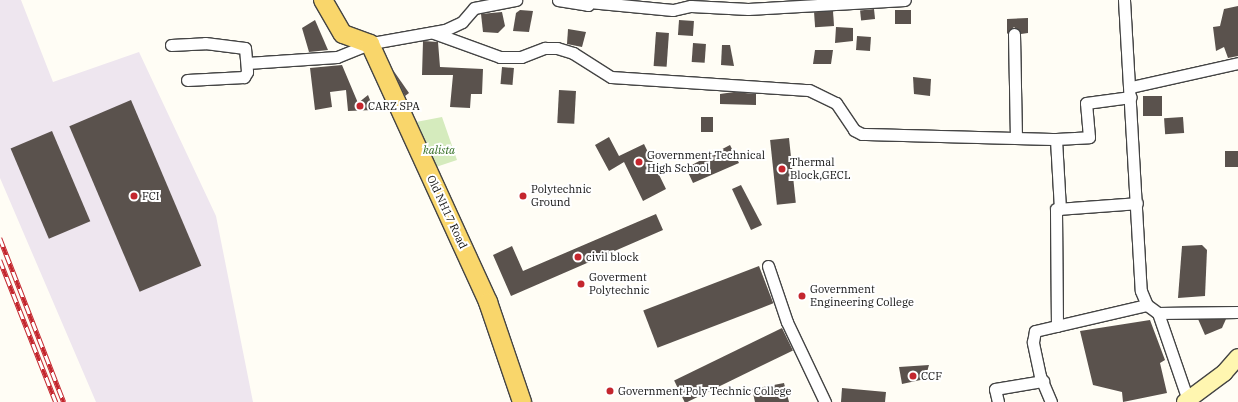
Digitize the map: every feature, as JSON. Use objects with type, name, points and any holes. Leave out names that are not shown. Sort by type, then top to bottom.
[{"type":"main road","points":[[323,0],[343,34],[370,44]]},
{"type":"main road","name":"Old NH17 Road","points":[[370,44],[488,302],[522,402]]},
{"type":"street","points":[[247,63],[321,60],[370,44],[434,33],[458,25],[474,8],[516,0]]},
{"type":"street","points":[[558,0],[588,6],[589,2],[673,10],[692,6],[777,8],[905,0]]},
{"type":"street","points":[[1124,0],[1131,92],[1141,291],[1147,305],[1158,313],[1187,401],[1224,373],[1238,357]]},
{"type":"street","points":[[434,33],[500,57],[521,57],[545,48],[557,48],[573,53],[611,77],[809,90],[836,103],[854,130],[862,134],[1056,140],[1089,137],[1086,103],[1238,63]]},
{"type":"street","points":[[1014,34],[1016,138]]},
{"type":"street","points":[[172,45],[240,45],[245,48],[247,74],[241,78],[187,80]]},
{"type":"street","points":[[1056,140],[1060,209]]},
{"type":"street","points":[[1057,326],[1056,209],[1137,202]]},
{"type":"street","points":[[768,266],[788,322],[825,402]]},
{"type":"street","points":[[1051,402],[1043,381],[1033,342],[1035,331],[1147,305]]},
{"type":"street","points":[[1158,313],[1238,312]]},
{"type":"street","points":[[998,402],[995,389],[1043,381]]},
{"type":"shaded area","points":[[0,0],[21,0],[53,82],[139,52],[216,216],[253,402],[96,402],[0,178]]},
{"type":"green space","name":"kalista","points":[[442,117],[457,160],[430,169],[416,122]]},
{"type":"building","points":[[1238,6],[1238,56],[1228,58],[1224,47],[1216,51],[1213,27],[1220,26],[1224,9]]},
{"type":"building","points":[[874,9],[875,19],[861,20],[860,10]]},
{"type":"building","points":[[520,10],[533,11],[529,32],[513,31],[516,13]]},
{"type":"building","points":[[895,10],[911,10],[911,24],[895,24]]},
{"type":"building","points":[[833,11],[834,26],[815,27],[814,12]]},
{"type":"building","points":[[502,12],[505,26],[498,33],[483,32],[481,14]]},
{"type":"building","points":[[1028,18],[1028,33],[1021,34],[1014,27],[1007,34],[1007,19]]},
{"type":"building","points":[[315,20],[328,50],[309,52],[302,28]]},
{"type":"building","points":[[679,20],[694,21],[693,36],[678,35]]},
{"type":"building","points":[[836,27],[853,28],[853,41],[835,43]]},
{"type":"building","points":[[568,29],[586,32],[582,47],[567,44]]},
{"type":"building","points":[[656,32],[669,33],[667,67],[654,66]]},
{"type":"building","points":[[857,36],[871,37],[870,51],[856,50]]},
{"type":"building","points":[[423,41],[438,42],[440,67],[483,69],[482,94],[471,94],[470,108],[450,107],[453,75],[422,75]]},
{"type":"building","points":[[693,43],[706,44],[705,63],[692,62]]},
{"type":"building","points":[[722,45],[730,45],[734,66],[721,65]]},
{"type":"building","points":[[815,50],[833,50],[831,64],[813,64]]},
{"type":"building","points":[[342,65],[358,103],[368,95],[374,110],[348,111],[346,90],[330,92],[332,107],[315,110],[310,68]]},
{"type":"building","points":[[502,67],[514,68],[512,85],[501,84]]},
{"type":"building","points":[[393,70],[409,93],[405,96]]},
{"type":"building","points":[[913,77],[931,79],[930,96],[914,94]]},
{"type":"building","points":[[559,90],[576,91],[574,124],[557,123]]},
{"type":"building","points":[[734,92],[756,94],[756,105],[720,104],[720,94]]},
{"type":"building","points":[[1143,96],[1162,96],[1162,116],[1143,116]]},
{"type":"building","name":"FCI","points":[[131,100],[201,266],[140,292],[69,126]]},
{"type":"building","points":[[701,117],[713,117],[713,132],[701,132]]},
{"type":"building","points":[[1183,117],[1184,133],[1165,134],[1164,118]]},
{"type":"building","points":[[52,131],[90,221],[49,239],[11,149]]},
{"type":"building","points":[[609,137],[619,156],[644,144],[666,189],[643,201],[624,162],[609,171],[595,145]]},
{"type":"building","name":"Thermal Block,GECL","points":[[789,138],[796,203],[777,205],[770,140]]},
{"type":"building","points":[[730,145],[739,163],[693,183],[686,168]]},
{"type":"building","points":[[1225,151],[1238,151],[1238,167],[1225,167]]},
{"type":"building","points":[[741,185],[762,225],[751,230],[732,189]]},
{"type":"building","points":[[656,214],[663,230],[511,296],[493,255],[512,246],[523,271]]},
{"type":"building","points":[[1202,245],[1207,250],[1205,296],[1178,298],[1182,246]]},
{"type":"building","points":[[759,266],[773,303],[658,348],[643,310]]},
{"type":"building","points":[[1198,319],[1226,319],[1222,328],[1205,335]]},
{"type":"building","points":[[1150,320],[1165,360],[1160,363],[1167,393],[1123,402],[1122,392],[1093,385],[1080,331]]},
{"type":"building","points":[[782,328],[793,350],[687,402],[685,402],[674,381]]},
{"type":"building","name":"CCF","points":[[929,365],[925,379],[902,384],[899,367]]},
{"type":"building","points":[[784,383],[789,402],[755,402],[752,389]]},
{"type":"building","points":[[842,388],[886,392],[885,402],[841,402]]},
{"type":"railway","points":[[0,238],[64,402]]},
{"type":"railway","points":[[0,260],[56,402]]},
{"type":"place","name":"CARZ SPA","points":[[360,106]]},
{"type":"place","name":"Government Technical High School","points":[[639,162]]},
{"type":"place","name":"Thermal Block,GECL","points":[[782,169]]},
{"type":"place","name":"FCI","points":[[134,196]]},
{"type":"place","name":"Polytechnic Ground","points":[[523,196]]},
{"type":"place","name":"civil block","points":[[578,257]]},
{"type":"place","name":"Goverment Polytechnic","points":[[581,284]]},
{"type":"place","name":"Government Engineering College","points":[[802,296]]},
{"type":"place","name":"CCF","points":[[913,376]]},
{"type":"place","name":"Government Poly Technic College","points":[[610,391]]}]
